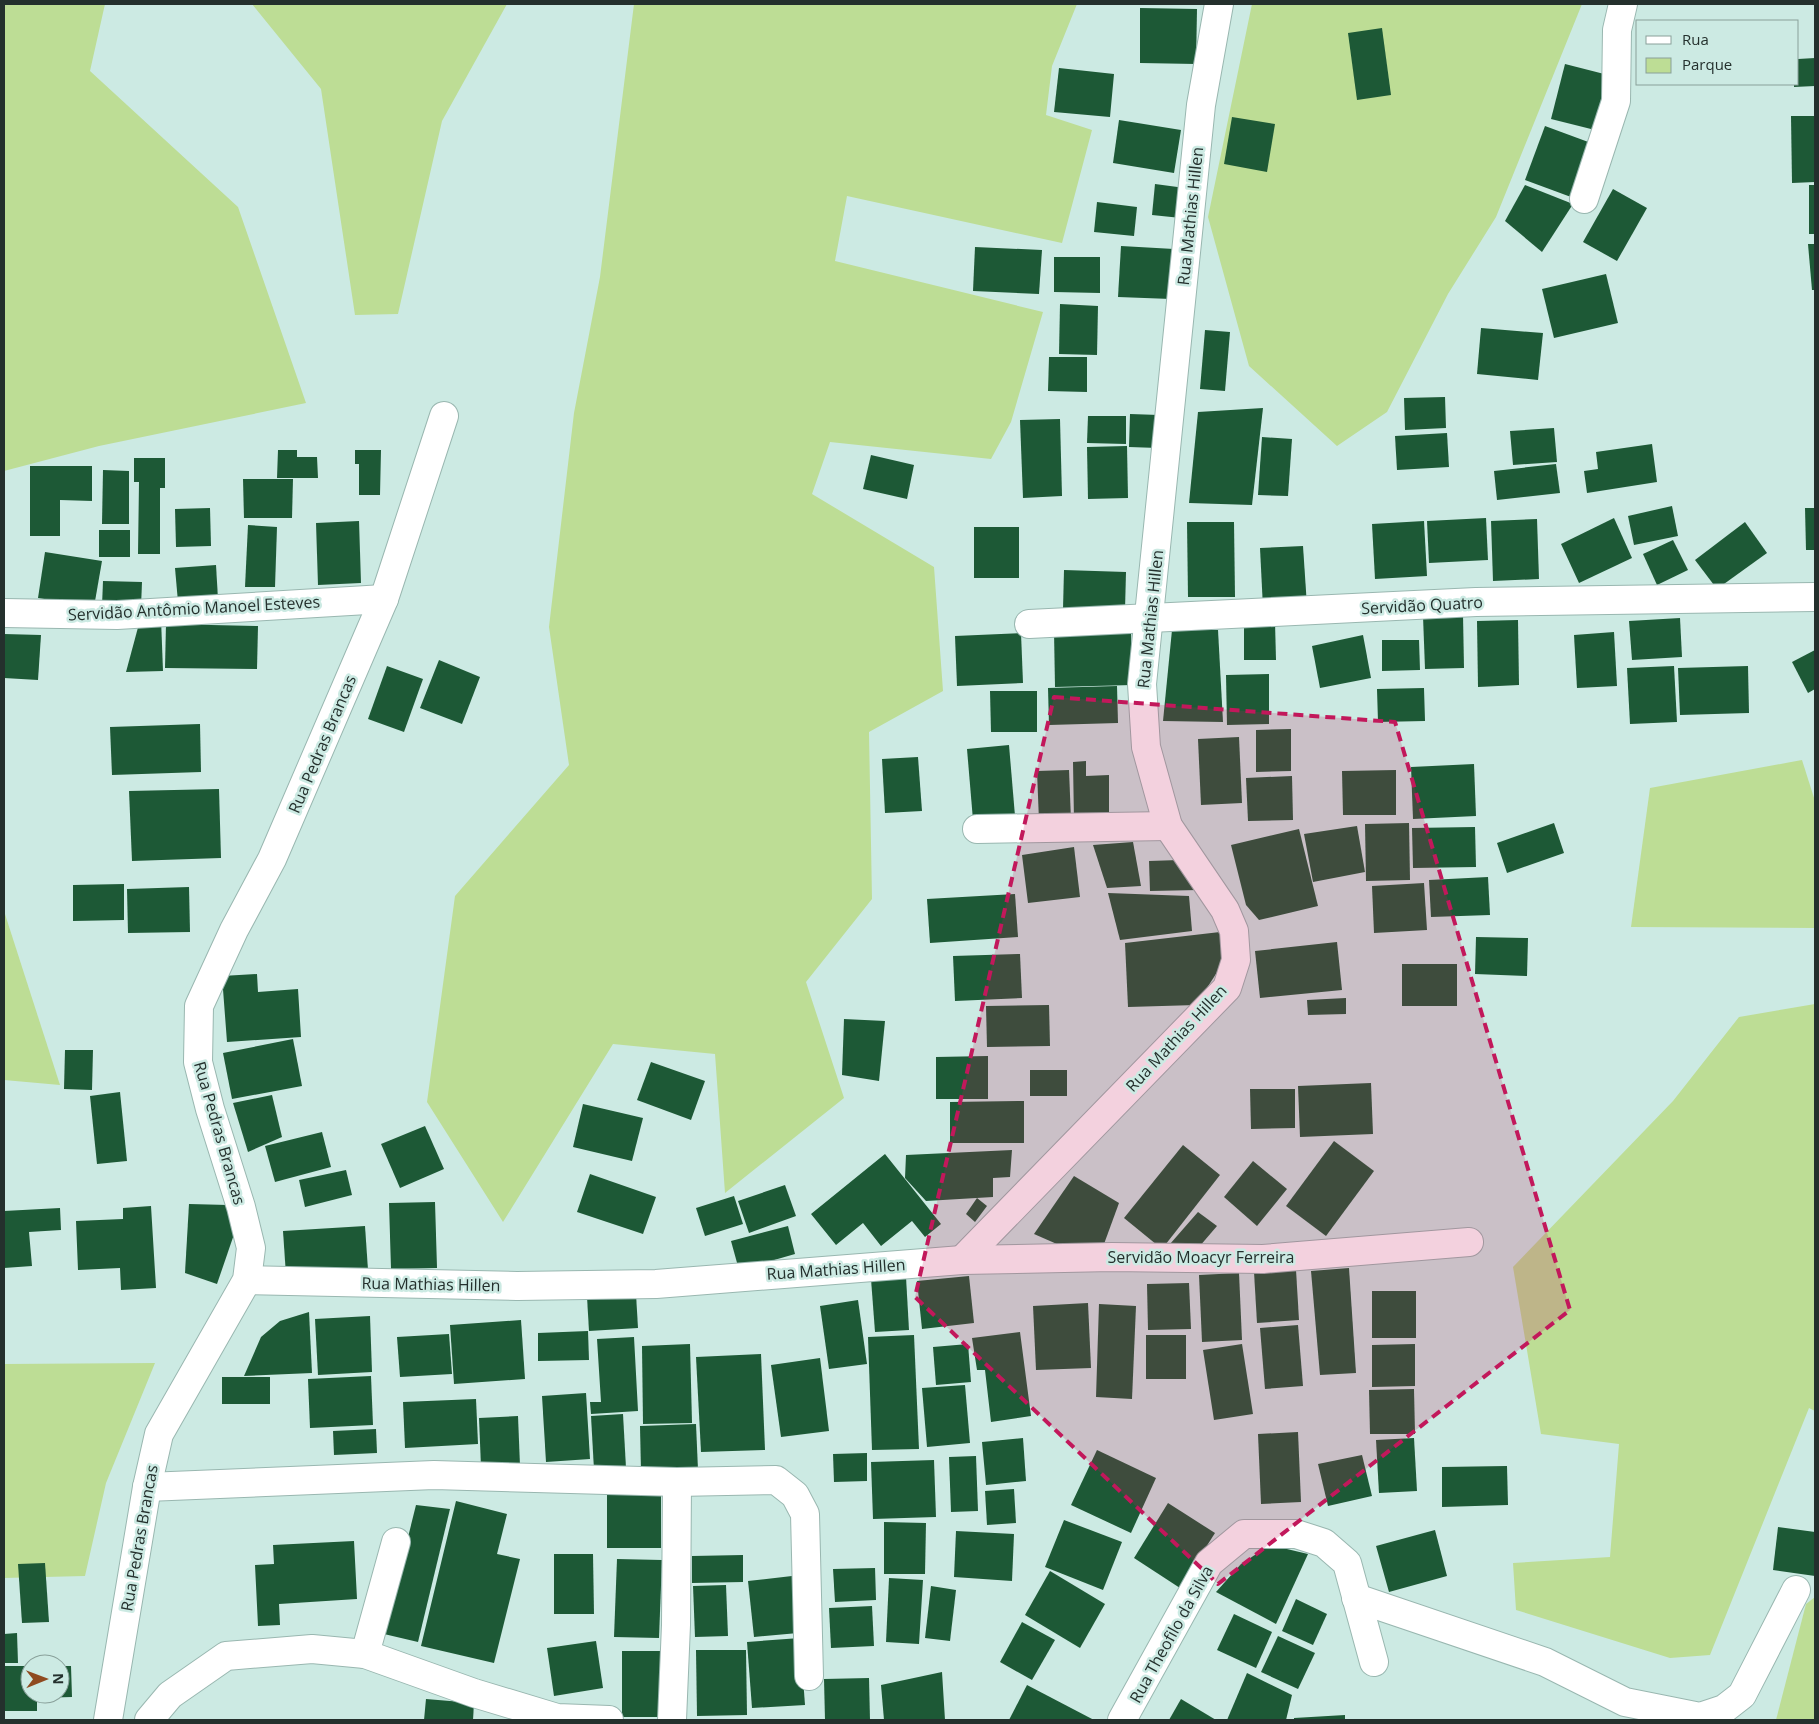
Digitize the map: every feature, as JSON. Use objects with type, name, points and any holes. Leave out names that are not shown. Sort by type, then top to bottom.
[{"type":"street","name":"Rua Mathias Hillen","points":[[247,1280],[517,1286],[656,1284],[962,1260],[1227,988],[1236,960],[1234,931],[1225,910],[1168,826],[1146,747],[1142,684],[1201,104],[1219,4]]},
{"type":"street","points":[[1584,199],[1616,102],[1617,30],[1623,4]]},
{"type":"street","name":"Rua Pedras Brancas","points":[[108,1720],[147,1487],[159,1434],[247,1280],[251,1248],[242,1207],[210,1109],[198,1062],[199,1006],[234,930],[272,859],[384,599],[444,416]]},
{"type":"street","name":"Servidão Quatro","points":[[1029,624],[1476,602],[1815,597]]},
{"type":"street","name":"Servidão Antômio Manoel Esteves","points":[[4,613],[117,615],[384,599]]},
{"type":"street","points":[[977,829],[1168,826]]},
{"type":"street","name":"Servidão Moacyr Ferreira","points":[[962,1260],[1112,1257],[1263,1259],[1469,1242]]},
{"type":"street","points":[[147,1487],[434,1475],[677,1482],[776,1480],[795,1495],[805,1514],[809,1676]]},
{"type":"street","points":[[672,1720],[676,1626],[677,1482]]},
{"type":"street","name":"Rua Theofilo da Silva","points":[[1122,1720],[1209,1563],[1244,1534],[1296,1534],[1324,1543],[1347,1563],[1374,1662]]},
{"type":"street","points":[[365,1654],[396,1542]]},
{"type":"street","points":[[1356,1598],[1546,1662],[1626,1702],[1700,1717],[1724,1709],[1742,1695],[1796,1590]]},
{"type":"street","points":[[149,1720],[170,1695],[226,1656],[312,1649],[365,1654],[474,1693],[557,1718],[609,1720]]},
{"type":"highlighted area","points":[[1054,697],[1395,722],[1570,1310],[1218,1584],[915,1297]]},
{"type":"green space","points":[[4,4],[105,4],[90,71],[238,207],[306,403],[99,446],[4,471]]},
{"type":"green space","points":[[252,4],[507,4],[442,121],[398,314],[355,315],[321,89]]},
{"type":"green space","points":[[634,4],[1077,4],[1052,66],[1046,115],[1092,130],[1062,243],[847,196],[835,261],[1043,312],[1011,422],[991,459],[830,442],[812,494],[934,567],[943,691],[869,732],[872,899],[806,982],[844,1098],[725,1193],[715,1054],[613,1044],[503,1222],[427,1102],[455,896],[569,765],[549,627],[574,413],[600,277]]},
{"type":"green space","points":[[1252,4],[1582,4],[1496,217],[1448,294],[1387,412],[1337,446],[1249,366],[1208,217]]},
{"type":"green space","points":[[1802,760],[1815,801],[1815,928],[1631,927],[1650,788]]},
{"type":"green space","points":[[4,911],[60,1085],[4,1080]]},
{"type":"green space","points":[[1815,1004],[1815,1411],[1809,1408],[1710,1655],[1670,1658],[1516,1610],[1513,1563],[1610,1557],[1619,1444],[1541,1434],[1513,1267],[1673,1101],[1739,1017]]},
{"type":"green space","points":[[155,1363],[106,1483],[85,1576],[4,1578],[4,1364]]},
{"type":"green space","points":[[1815,1597],[1815,1720],[1776,1720],[1806,1604]]},
{"type":"building","points":[[1140,8],[1197,9],[1196,64],[1140,63]]},
{"type":"building","points":[[1382,28],[1391,95],[1357,100],[1348,33]]},
{"type":"building","points":[[1815,58],[1815,86],[1794,87],[1794,85],[1799,85],[1799,59]]},
{"type":"building","points":[[1565,64],[1612,76],[1599,131],[1551,119]]},
{"type":"building","points":[[1059,68],[1114,74],[1110,117],[1054,112]]},
{"type":"building","points":[[1791,116],[1815,116],[1815,182],[1792,183]]},
{"type":"building","points":[[1232,117],[1275,124],[1267,172],[1224,164]]},
{"type":"building","points":[[1119,120],[1181,130],[1174,173],[1113,163]]},
{"type":"building","points":[[1545,126],[1591,143],[1571,197],[1525,180]]},
{"type":"building","points":[[1155,184],[1185,188],[1181,218],[1152,215]]},
{"type":"building","points":[[1525,185],[1573,204],[1542,252],[1505,221]]},
{"type":"building","points":[[1809,185],[1815,185],[1815,234],[1809,234]]},
{"type":"building","points":[[1613,189],[1647,208],[1617,261],[1583,242]]},
{"type":"building","points":[[1097,202],[1137,207],[1134,236],[1094,232]]},
{"type":"building","points":[[1808,244],[1815,244],[1815,290],[1812,290]]},
{"type":"building","points":[[1121,246],[1174,249],[1171,299],[1118,297]]},
{"type":"building","points":[[975,247],[1042,250],[1039,294],[973,291]]},
{"type":"building","points":[[1054,257],[1100,257],[1100,293],[1054,292]]},
{"type":"building","points":[[1606,274],[1618,323],[1554,338],[1542,289]]},
{"type":"building","points":[[1060,304],[1098,306],[1097,355],[1059,354]]},
{"type":"building","points":[[1481,328],[1543,333],[1538,380],[1477,374]]},
{"type":"building","points":[[1205,330],[1230,332],[1225,391],[1200,389]]},
{"type":"building","points":[[1049,357],[1087,357],[1087,392],[1048,391]]},
{"type":"building","points":[[1445,397],[1446,428],[1405,430],[1404,398]]},
{"type":"building","points":[[1263,408],[1252,505],[1189,503],[1198,412]]},
{"type":"building","points":[[1130,414],[1159,415],[1158,448],[1129,447]]},
{"type":"building","points":[[1088,416],[1126,416],[1126,444],[1087,443]]},
{"type":"building","points":[[1060,419],[1062,496],[1023,498],[1020,420]]},
{"type":"building","points":[[1554,428],[1557,462],[1513,465],[1510,431]]},
{"type":"building","points":[[1447,433],[1449,467],[1397,470],[1395,436]]},
{"type":"building","points":[[1262,437],[1292,439],[1288,496],[1258,495]]},
{"type":"building","points":[[1652,444],[1657,482],[1587,493],[1584,471],[1598,469],[1596,452]]},
{"type":"building","points":[[1127,446],[1128,498],[1088,499],[1087,447]]},
{"type":"building","points":[[278,450],[297,450],[297,457],[317,457],[318,478],[277,478]]},
{"type":"building","points":[[355,450],[381,450],[380,495],[359,495],[359,464],[355,464]]},
{"type":"building","points":[[871,455],[914,465],[907,499],[863,489]]},
{"type":"building","points":[[134,458],[165,458],[165,488],[160,488],[160,554],[138,554],[139,482],[134,482]]},
{"type":"building","points":[[1556,464],[1560,493],[1497,500],[1494,471]]},
{"type":"building","points":[[30,466],[92,466],[92,501],[60,500],[60,536],[30,536]]},
{"type":"building","points":[[103,470],[129,471],[129,524],[102,524]]},
{"type":"building","points":[[243,479],[293,479],[292,518],[244,518]]},
{"type":"building","points":[[1672,506],[1678,536],[1634,545],[1628,516]]},
{"type":"building","points":[[210,508],[211,546],[176,547],[175,509]]},
{"type":"building","points":[[1805,508],[1815,508],[1815,550],[1806,550]]},
{"type":"building","points":[[1486,518],[1488,560],[1429,563],[1427,521]]},
{"type":"building","points":[[1614,518],[1632,558],[1579,583],[1561,544]]},
{"type":"building","points":[[1537,519],[1539,579],[1493,581],[1491,521]]},
{"type":"building","points":[[359,521],[361,583],[318,585],[316,523]]},
{"type":"building","points":[[1424,521],[1427,576],[1375,579],[1372,524]]},
{"type":"building","points":[[1187,522],[1234,522],[1235,597],[1188,597]]},
{"type":"building","points":[[1745,522],[1767,553],[1717,589],[1695,560]]},
{"type":"building","points":[[248,525],[277,527],[275,587],[245,587]]},
{"type":"building","points":[[974,527],[1019,527],[1019,578],[974,578]]},
{"type":"building","points":[[99,530],[130,530],[130,557],[99,557]]},
{"type":"building","points":[[1673,540],[1688,570],[1657,585],[1643,554]]},
{"type":"building","points":[[1303,546],[1307,606],[1263,608],[1260,548]]},
{"type":"building","points":[[45,552],[102,561],[94,607],[38,598]]},
{"type":"building","points":[[216,565],[218,599],[178,602],[175,568]]},
{"type":"building","points":[[1064,570],[1126,572],[1125,610],[1063,609]]},
{"type":"building","points":[[103,581],[142,582],[141,607],[102,606]]},
{"type":"building","points":[[1463,615],[1464,668],[1425,669],[1423,616]]},
{"type":"building","points":[[1680,618],[1682,657],[1632,660],[1629,621]]},
{"type":"building","points":[[161,619],[163,671],[126,672],[140,620]]},
{"type":"building","points":[[1518,620],[1519,685],[1478,687],[1477,621]]},
{"type":"building","points":[[1275,622],[1276,660],[1244,660],[1244,623]]},
{"type":"building","points":[[166,624],[258,626],[257,669],[165,668]]},
{"type":"building","points":[[1131,629],[1132,685],[1055,687],[1054,631]]},
{"type":"building","points":[[1172,630],[1218,630],[1223,722],[1163,721]]},
{"type":"building","points":[[1614,632],[1617,686],[1577,688],[1574,635]]},
{"type":"building","points":[[1021,633],[1023,683],[957,686],[955,636]]},
{"type":"building","points":[[4,634],[41,635],[38,680],[4,678]]},
{"type":"building","points":[[1363,635],[1371,678],[1320,688],[1312,646]]},
{"type":"building","points":[[1382,640],[1419,640],[1420,670],[1382,671]]},
{"type":"building","points":[[1815,650],[1815,689],[1808,693],[1792,662]]},
{"type":"building","points":[[439,660],[480,677],[462,724],[420,708]]},
{"type":"building","points":[[387,666],[423,679],[404,732],[368,719]]},
{"type":"building","points":[[1674,666],[1677,722],[1630,724],[1627,668]]},
{"type":"building","points":[[1748,666],[1749,713],[1680,715],[1678,668]]},
{"type":"building","points":[[1269,674],[1269,724],[1227,725],[1226,675]]},
{"type":"building","points":[[1117,686],[1118,723],[1049,725],[1048,688]]},
{"type":"building","points":[[1424,688],[1425,721],[1378,722],[1377,689]]},
{"type":"building","points":[[990,691],[1037,691],[1037,732],[991,732]]},
{"type":"building","points":[[200,724],[201,772],[112,775],[110,727]]},
{"type":"building","points":[[1291,729],[1291,771],[1256,772],[1256,730]]},
{"type":"building","points":[[1239,737],[1242,803],[1201,805],[1198,739]]},
{"type":"building","points":[[1009,745],[1015,816],[973,820],[967,749]]},
{"type":"building","points":[[918,757],[922,811],[885,813],[882,759]]},
{"type":"building","points":[[1086,761],[1086,776],[1109,775],[1109,820],[1074,821],[1073,762]]},
{"type":"building","points":[[1474,764],[1476,816],[1413,819],[1411,767]]},
{"type":"building","points":[[1069,770],[1071,820],[1039,821],[1037,771]]},
{"type":"building","points":[[1396,770],[1396,815],[1343,815],[1342,771]]},
{"type":"building","points":[[1292,776],[1293,820],[1248,821],[1246,778]]},
{"type":"building","points":[[219,789],[221,858],[132,861],[129,791]]},
{"type":"building","points":[[1409,823],[1410,880],[1366,881],[1365,824]]},
{"type":"building","points":[[1554,823],[1564,853],[1507,873],[1497,843]]},
{"type":"building","points":[[1357,826],[1365,872],[1313,882],[1304,834]]},
{"type":"building","points":[[1475,827],[1476,867],[1413,868],[1412,828]]},
{"type":"building","points":[[1299,829],[1318,906],[1259,920],[1246,905],[1231,845]]},
{"type":"building","points":[[1133,842],[1141,886],[1107,888],[1093,845]]},
{"type":"building","points":[[1074,847],[1080,897],[1028,903],[1022,855]]},
{"type":"building","points":[[1179,860],[1199,890],[1150,891],[1149,861]]},
{"type":"building","points":[[1488,877],[1490,915],[1431,917],[1429,880]]},
{"type":"building","points":[[1424,883],[1427,930],[1374,933],[1372,886]]},
{"type":"building","points":[[124,884],[124,920],[73,921],[73,885]]},
{"type":"building","points":[[189,887],[190,932],[128,933],[127,889]]},
{"type":"building","points":[[1108,893],[1189,896],[1192,931],[1120,940]]},
{"type":"building","points":[[1015,894],[1018,937],[930,943],[927,899]]},
{"type":"building","points":[[1220,932],[1223,963],[1196,1005],[1128,1007],[1125,943]]},
{"type":"building","points":[[1476,937],[1528,938],[1527,976],[1475,974]]},
{"type":"building","points":[[1337,942],[1342,990],[1260,998],[1255,951]]},
{"type":"building","points":[[1020,954],[1022,998],[955,1001],[953,956]]},
{"type":"building","points":[[1402,964],[1457,964],[1457,1006],[1402,1006]]},
{"type":"building","points":[[257,974],[258,992],[298,989],[301,1037],[227,1042],[222,976]]},
{"type":"building","points":[[1346,998],[1346,1014],[1308,1015],[1307,1000]]},
{"type":"building","points":[[1049,1005],[1050,1046],[987,1047],[986,1006]]},
{"type":"building","points":[[844,1019],[885,1021],[879,1081],[842,1075]]},
{"type":"building","points":[[293,1039],[302,1086],[232,1099],[223,1053]]},
{"type":"building","points":[[65,1050],[93,1050],[92,1090],[64,1089]]},
{"type":"building","points":[[988,1056],[988,1099],[936,1099],[936,1057]]},
{"type":"building","points":[[651,1062],[705,1081],[691,1120],[637,1100]]},
{"type":"building","points":[[1030,1070],[1067,1070],[1067,1096],[1030,1096]]},
{"type":"building","points":[[1371,1083],[1373,1134],[1300,1137],[1298,1086]]},
{"type":"building","points":[[1250,1089],[1295,1089],[1295,1128],[1251,1129]]},
{"type":"building","points":[[120,1092],[127,1161],[97,1164],[90,1096]]},
{"type":"building","points":[[272,1095],[282,1137],[248,1152],[233,1103]]},
{"type":"building","points":[[1024,1101],[1024,1143],[950,1143],[950,1102]]},
{"type":"building","points":[[583,1104],[643,1118],[632,1161],[573,1147]]},
{"type":"building","points":[[425,1126],[444,1169],[400,1188],[381,1144]]},
{"type":"building","points":[[322,1132],[331,1167],[275,1182],[265,1146]]},
{"type":"building","points":[[1334,1141],[1374,1171],[1326,1236],[1286,1206]]},
{"type":"building","points":[[1183,1145],[1220,1175],[1162,1249],[1124,1218]]},
{"type":"building","points":[[1012,1150],[1010,1177],[993,1178],[993,1197],[926,1201],[905,1178],[906,1155]]},
{"type":"building","points":[[885,1154],[941,1224],[925,1237],[912,1221],[881,1246],[863,1223],[836,1245],[811,1214]]},
{"type":"building","points":[[1253,1161],[1287,1189],[1257,1226],[1224,1197]]},
{"type":"building","points":[[346,1170],[352,1195],[305,1207],[299,1180]]},
{"type":"building","points":[[590,1174],[656,1197],[643,1234],[577,1212]]},
{"type":"building","points":[[1074,1176],[1119,1203],[1104,1244],[1066,1248],[1034,1234]]},
{"type":"building","points":[[785,1185],[796,1216],[749,1233],[738,1201]]},
{"type":"building","points":[[734,1196],[743,1224],[705,1236],[696,1208]]},
{"type":"building","points":[[977,1198],[987,1206],[975,1222],[966,1214]]},
{"type":"building","points":[[435,1202],[437,1268],[391,1269],[389,1203]]},
{"type":"building","points":[[189,1204],[228,1205],[241,1214],[217,1284],[185,1273]]},
{"type":"building","points":[[151,1206],[156,1288],[121,1290],[120,1268],[78,1270],[76,1221],[123,1219],[123,1208]]},
{"type":"building","points":[[60,1208],[61,1230],[29,1232],[32,1266],[4,1268],[4,1211]]},
{"type":"building","points":[[1198,1212],[1217,1226],[1199,1247],[1170,1244]]},
{"type":"building","points":[[365,1226],[368,1270],[286,1275],[283,1231]]},
{"type":"building","points":[[788,1226],[795,1254],[739,1270],[731,1241]]},
{"type":"building","points":[[1349,1268],[1356,1373],[1320,1375],[1311,1271]]},
{"type":"building","points":[[1296,1270],[1299,1320],[1257,1323],[1254,1272]]},
{"type":"building","points":[[1239,1273],[1242,1340],[1202,1342],[1199,1275]]},
{"type":"building","points":[[969,1276],[974,1323],[922,1329],[917,1281]]},
{"type":"building","points":[[906,1277],[909,1330],[875,1332],[871,1279]]},
{"type":"building","points":[[1189,1283],[1191,1329],[1148,1330],[1147,1284]]},
{"type":"building","points":[[1372,1291],[1416,1291],[1416,1338],[1372,1338]]},
{"type":"building","points":[[636,1294],[638,1328],[589,1331],[587,1297]]},
{"type":"building","points":[[858,1300],[867,1364],[829,1369],[820,1306]]},
{"type":"building","points":[[1088,1303],[1091,1368],[1036,1370],[1033,1306]]},
{"type":"building","points":[[1099,1304],[1136,1306],[1132,1399],[1096,1397]]},
{"type":"building","points":[[309,1312],[312,1373],[244,1376],[261,1337],[280,1321]]},
{"type":"building","points":[[370,1316],[372,1372],[318,1375],[315,1319]]},
{"type":"building","points":[[521,1320],[525,1379],[454,1384],[450,1325]]},
{"type":"building","points":[[1298,1325],[1303,1386],[1265,1389],[1260,1328]]},
{"type":"building","points":[[588,1331],[589,1360],[538,1361],[538,1333]]},
{"type":"building","points":[[1020,1332],[1031,1416],[991,1422],[985,1370],[977,1370],[972,1338]]},
{"type":"building","points":[[449,1334],[452,1374],[400,1377],[397,1337]]},
{"type":"building","points":[[914,1335],[919,1449],[872,1450],[868,1337]]},
{"type":"building","points":[[1146,1335],[1186,1335],[1186,1379],[1146,1379]]},
{"type":"building","points":[[634,1337],[638,1411],[591,1414],[590,1402],[601,1402],[597,1339]]},
{"type":"building","points":[[690,1344],[692,1423],[643,1424],[642,1346]]},
{"type":"building","points":[[968,1344],[971,1382],[936,1385],[933,1347]]},
{"type":"building","points":[[1242,1344],[1253,1414],[1214,1420],[1203,1350]]},
{"type":"building","points":[[1415,1344],[1415,1386],[1372,1387],[1372,1345]]},
{"type":"building","points":[[761,1354],[765,1450],[701,1452],[696,1357]]},
{"type":"building","points":[[820,1358],[829,1431],[781,1437],[771,1365]]},
{"type":"building","points":[[371,1376],[373,1425],[310,1428],[308,1379]]},
{"type":"building","points":[[222,1377],[270,1377],[270,1404],[222,1404]]},
{"type":"building","points":[[965,1385],[970,1443],[927,1447],[922,1388]]},
{"type":"building","points":[[1414,1389],[1415,1434],[1370,1434],[1369,1390]]},
{"type":"building","points":[[586,1393],[590,1459],[546,1462],[542,1396]]},
{"type":"building","points":[[476,1399],[478,1444],[405,1448],[403,1402]]},
{"type":"building","points":[[623,1414],[626,1468],[594,1470],[591,1416]]},
{"type":"building","points":[[518,1416],[520,1466],[481,1467],[479,1418]]},
{"type":"building","points":[[696,1424],[698,1470],[641,1472],[640,1426]]},
{"type":"building","points":[[376,1429],[377,1453],[334,1455],[333,1431]]},
{"type":"building","points":[[1298,1432],[1301,1502],[1261,1504],[1258,1434]]},
{"type":"building","points":[[1023,1438],[1026,1481],[986,1485],[982,1442]]},
{"type":"building","points":[[1414,1438],[1417,1491],[1379,1493],[1376,1440]]},
{"type":"building","points":[[1097,1450],[1156,1478],[1131,1533],[1071,1505]]},
{"type":"building","points":[[867,1453],[867,1481],[834,1482],[833,1454]]},
{"type":"building","points":[[1362,1455],[1372,1496],[1328,1506],[1318,1464]]},
{"type":"building","points":[[976,1456],[978,1511],[951,1512],[949,1457]]},
{"type":"building","points":[[934,1460],[936,1517],[873,1519],[871,1462]]},
{"type":"building","points":[[1507,1466],[1508,1505],[1442,1507],[1442,1467]]},
{"type":"building","points":[[1014,1489],[1016,1523],[987,1525],[985,1491]]},
{"type":"building","points":[[607,1495],[661,1495],[661,1548],[607,1548]]},
{"type":"building","points":[[456,1501],[507,1514],[497,1554],[520,1559],[494,1663],[421,1646]]},
{"type":"building","points":[[1168,1503],[1215,1533],[1180,1588],[1134,1558]]},
{"type":"building","points":[[416,1505],[450,1509],[418,1642],[384,1634]]},
{"type":"building","points":[[1064,1520],[1122,1542],[1103,1590],[1045,1567]]},
{"type":"building","points":[[884,1522],[926,1523],[925,1574],[884,1574]]},
{"type":"building","points":[[1778,1527],[1815,1532],[1815,1576],[1773,1570]]},
{"type":"building","points":[[1435,1530],[1447,1576],[1389,1592],[1376,1546]]},
{"type":"building","points":[[956,1531],[1014,1534],[1012,1581],[954,1577]]},
{"type":"building","points":[[354,1541],[357,1599],[279,1604],[280,1625],[258,1626],[255,1565],[274,1564],[273,1545]]},
{"type":"building","points":[[1270,1545],[1308,1554],[1276,1624],[1216,1592],[1241,1564]]},
{"type":"building","points":[[554,1554],[593,1554],[594,1614],[554,1614]]},
{"type":"building","points":[[743,1555],[743,1582],[692,1583],[692,1556]]},
{"type":"building","points":[[617,1559],[662,1560],[659,1638],[614,1637]]},
{"type":"building","points":[[45,1563],[49,1622],[22,1623],[18,1564]]},
{"type":"building","points":[[875,1568],[876,1600],[835,1602],[833,1569]]},
{"type":"building","points":[[1050,1571],[1105,1604],[1080,1648],[1025,1615]]},
{"type":"building","points":[[792,1576],[798,1633],[754,1637],[748,1581]]},
{"type":"building","points":[[889,1578],[923,1580],[919,1644],[886,1642]]},
{"type":"building","points":[[726,1585],[728,1636],[695,1637],[693,1586]]},
{"type":"building","points":[[931,1586],[956,1590],[950,1641],[925,1638]]},
{"type":"building","points":[[1296,1599],[1327,1614],[1313,1645],[1282,1631]]},
{"type":"building","points":[[872,1606],[874,1646],[831,1648],[829,1608]]},
{"type":"building","points":[[1234,1614],[1272,1632],[1256,1668],[1217,1650]]},
{"type":"building","points":[[1022,1622],[1055,1640],[1032,1680],[1000,1662]]},
{"type":"building","points":[[17,1633],[18,1663],[4,1663],[4,1634]]},
{"type":"building","points":[[1278,1636],[1315,1653],[1298,1689],[1261,1672]]},
{"type":"building","points":[[800,1638],[805,1705],[752,1708],[747,1642]]},
{"type":"building","points":[[596,1641],[603,1688],[554,1696],[547,1648]]},
{"type":"building","points":[[696,1650],[746,1650],[747,1715],[697,1716]]},
{"type":"building","points":[[622,1651],[660,1651],[660,1717],[622,1717]]},
{"type":"building","points":[[4,1666],[20,1666],[20,1704],[37,1704],[37,1711],[4,1711]]},
{"type":"building","points":[[70,1666],[71,1666],[72,1697],[70,1697]]},
{"type":"building","points":[[942,1672],[945,1720],[884,1720],[881,1685]]},
{"type":"building","points":[[1247,1673],[1292,1695],[1286,1720],[1227,1720]]},
{"type":"building","points":[[869,1678],[870,1720],[825,1720],[824,1679]]},
{"type":"building","points":[[1027,1685],[1094,1720],[1009,1720]]},
{"type":"building","points":[[426,1699],[474,1703],[473,1720],[424,1720]]},
{"type":"building","points":[[1181,1699],[1216,1720],[1169,1720]]},
{"type":"building","points":[[1345,1715],[1345,1720],[1294,1720],[1294,1718]]}]
